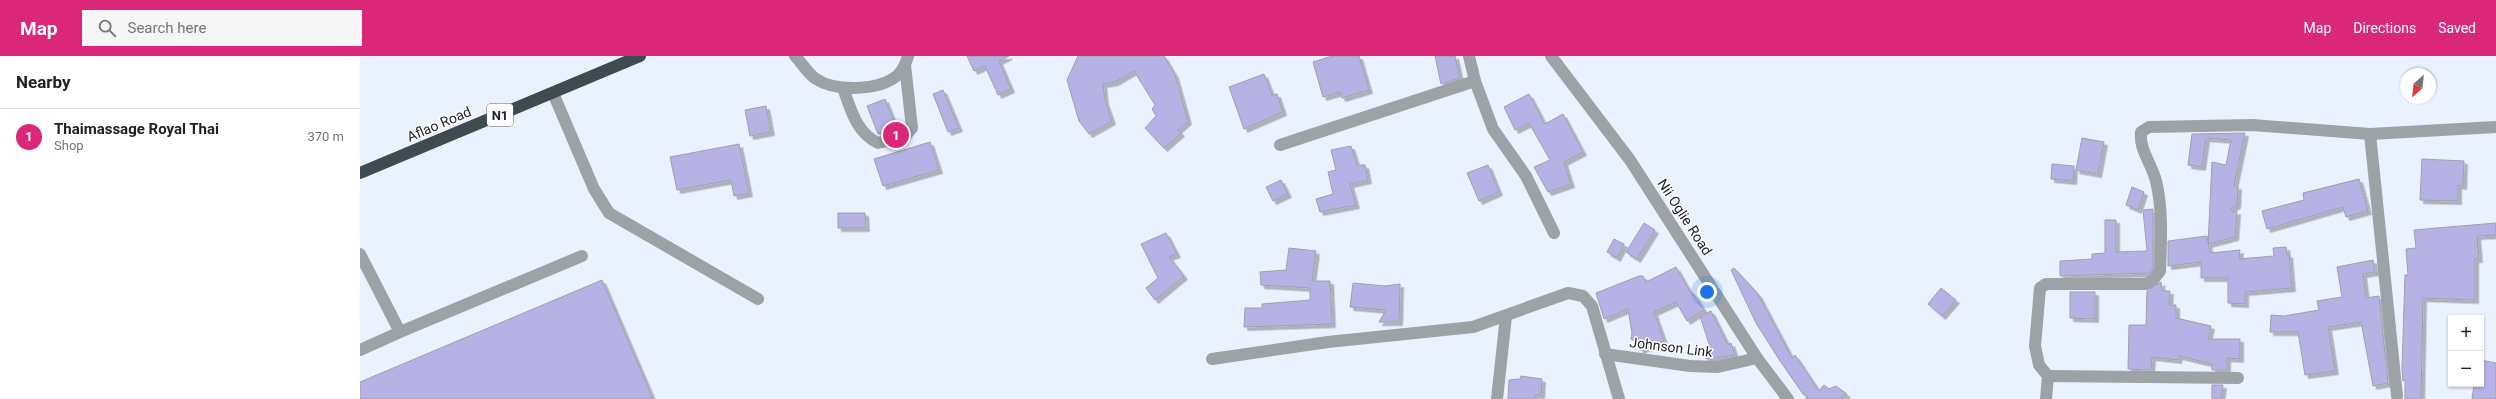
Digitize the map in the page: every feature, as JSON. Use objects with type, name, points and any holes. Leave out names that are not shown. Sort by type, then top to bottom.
[{"type":"highway","name":"Aflao Road","points":[[360,173],[640,56]]},
{"type":"street","points":[[795,56],[815,78],[827,84],[843,88],[870,87],[897,75],[906,61]]},
{"type":"street","points":[[1469,56],[1475,81],[1493,130],[1526,176],[1554,233]]},
{"type":"street","name":"Nii Oglie Road","points":[[1551,56],[1630,160],[1757,358],[1788,399]]},
{"type":"street","points":[[843,88],[859,129],[870,139],[878,143],[905,136],[912,128],[906,61]]},
{"type":"street","points":[[1280,145],[1475,81]]},
{"type":"street","points":[[553,93],[594,189],[609,213],[758,299]]},
{"type":"street","points":[[2046,399],[2048,376],[2039,365],[2035,346],[2040,288],[2046,284],[2146,284],[2154,279],[2160,271],[2158,194],[2156,180],[2140,141],[2141,132],[2149,127],[2244,125],[2370,134],[2496,127]]},
{"type":"street","points":[[2370,134],[2397,396]]},
{"type":"street","points":[[360,254],[400,332]]},
{"type":"street","points":[[360,350],[582,256]]},
{"type":"street","points":[[1212,359],[1328,342],[1473,327],[1568,293],[1583,296],[1592,306],[1619,399]]},
{"type":"street","points":[[1497,399],[1506,316]]},
{"type":"street","name":"Johnson Link","points":[[1605,354],[1690,366],[1718,367],[1757,358]]},
{"type":"street","points":[[2048,376],[2238,378]]},
{"type":"building","points":[[967,56],[1009,56],[999,61],[1011,89],[998,95],[985,66],[974,71]]},
{"type":"building","points":[[1078,56],[1164,56],[1175,75],[1188,121],[1178,130],[1181,133],[1164,148],[1145,128],[1156,116],[1152,109],[1155,105],[1134,71],[1115,82],[1103,84],[1105,101],[1112,121],[1089,134],[1079,121],[1067,80]]},
{"type":"building","points":[[1332,56],[1359,56],[1369,90],[1342,98],[1340,92],[1323,97],[1313,62]]},
{"type":"building","points":[[1435,56],[1455,56],[1460,78],[1441,84]]},
{"type":"building","points":[[1264,74],[1272,95],[1277,94],[1283,112],[1244,129],[1229,87]]},
{"type":"building","points":[[943,90],[959,128],[948,132],[933,94]]},
{"type":"building","points":[[1529,94],[1545,124],[1563,114],[1583,152],[1564,162],[1571,184],[1548,192],[1534,167],[1550,160],[1529,123],[1515,130],[1504,107]]},
{"type":"building","points":[[885,99],[896,127],[878,134],[867,106]]},
{"type":"building","points":[[766,106],[771,132],[750,136],[745,110]]},
{"type":"building","points":[[2245,133],[2234,186],[2238,186],[2237,205],[2231,208],[2233,212],[2237,211],[2235,237],[2208,244],[2212,162],[2226,165],[2231,140],[2206,138],[2202,167],[2188,165],[2192,134]]},
{"type":"building","points":[[2082,138],[2104,142],[2098,174],[2076,170]]},
{"type":"building","points":[[930,142],[939,170],[883,186],[874,159]]},
{"type":"building","points":[[739,144],[749,193],[734,196],[731,180],[677,190],[670,157]]},
{"type":"building","points":[[1351,146],[1357,165],[1365,165],[1368,180],[1350,184],[1356,205],[1320,212],[1316,199],[1333,194],[1328,172],[1336,170],[1331,150]]},
{"type":"building","points":[[2422,159],[2464,161],[2463,186],[2458,185],[2458,201],[2420,200]]},
{"type":"building","points":[[2052,164],[2074,166],[2073,181],[2051,179]]},
{"type":"building","points":[[1488,165],[1499,192],[1479,201],[1467,173]]},
{"type":"building","points":[[2359,179],[2368,211],[2346,217],[2343,207],[2267,229],[2262,211],[2304,200],[2303,193]]},
{"type":"building","points":[[1281,180],[1288,194],[1273,201],[1266,187]]},
{"type":"building","points":[[2132,187],[2144,192],[2138,210],[2126,205]]},
{"type":"building","points":[[2153,209],[2153,268],[2149,273],[2060,276],[2060,261],[2092,259],[2092,254],[2105,253],[2105,220],[2116,220],[2116,252],[2147,251],[2143,210]]},
{"type":"building","points":[[838,213],[865,213],[866,228],[838,228]]},
{"type":"building","points":[[1644,223],[1655,230],[1637,259],[1626,252]]},
{"type":"building","points":[[2496,223],[2496,235],[2477,236],[2479,259],[2475,259],[2475,300],[2423,298],[2421,399],[2405,399],[2405,380],[2403,381],[2402,368],[2405,275],[2408,275],[2406,249],[2416,248],[2414,230]]},
{"type":"building","points":[[1166,233],[1177,254],[1169,257],[1184,276],[1155,300],[1146,288],[1158,278],[1141,244]]},
{"type":"building","points":[[2207,236],[2210,253],[2240,250],[2239,259],[2274,256],[2273,248],[2286,247],[2287,255],[2289,254],[2292,288],[2245,292],[2245,304],[2228,303],[2228,278],[2201,278],[2201,262],[2168,266],[2168,241]]},
{"type":"building","points":[[1614,239],[1624,244],[1617,258],[1607,252]]},
{"type":"building","points":[[1289,248],[1316,251],[1312,281],[1330,281],[1332,324],[1244,327],[1245,308],[1262,308],[1262,304],[1310,300],[1310,288],[1261,285],[1260,272],[1286,270]]},
{"type":"building","points":[[2373,260],[2375,272],[2363,274],[2366,298],[2379,296],[2388,383],[2373,386],[2361,322],[2328,327],[2335,371],[2305,375],[2298,332],[2270,332],[2271,315],[2284,316],[2319,310],[2317,301],[2342,297],[2337,267]]},
{"type":"building","points":[[1676,267],[1692,295],[1694,294],[1704,310],[1687,321],[1676,302],[1654,312],[1664,341],[1640,350],[1638,344],[1631,339],[1632,333],[1628,309],[1604,319],[1596,293],[1639,276],[1643,276],[1646,282]]},
{"type":"building","points":[[1734,268],[1758,294],[1792,358],[1795,355],[1819,391],[1824,385],[1829,389],[1836,386],[1847,394],[1841,397],[1843,399],[1805,399],[1808,397],[1803,394],[1756,323],[1731,270]]},
{"type":"building","points":[[602,280],[653,399],[360,399],[360,382]]},
{"type":"building","points":[[2161,282],[2162,291],[2170,291],[2169,305],[2176,305],[2176,318],[2211,326],[2208,339],[2240,339],[2240,359],[2227,358],[2227,370],[2212,370],[2212,364],[2179,356],[2178,360],[2152,357],[2151,370],[2128,369],[2129,325],[2146,325],[2147,291]]},
{"type":"building","points":[[1353,283],[1385,286],[1400,284],[1399,322],[1379,322],[1386,310],[1350,307]]},
{"type":"building","points":[[1941,288],[1956,300],[1942,316],[1928,304]]},
{"type":"building","points":[[2070,292],[2095,292],[2095,319],[2070,318]]},
{"type":"building","points":[[1711,311],[1728,345],[1731,343],[1735,355],[1706,359],[1702,350],[1710,347],[1700,316]]},
{"type":"building","points":[[2484,361],[2496,363],[2496,399],[2472,399],[2474,387],[2484,387]]},
{"type":"building","points":[[1521,376],[1542,379],[1541,395],[1535,395],[1534,399],[1508,399],[1509,380],[1520,379]]},
{"type":"building","points":[[2212,385],[2223,385],[2221,399],[2212,399]]},
{"type":"place","name":"Thaimassage Royal Thai","points":[[896,135]]}]
